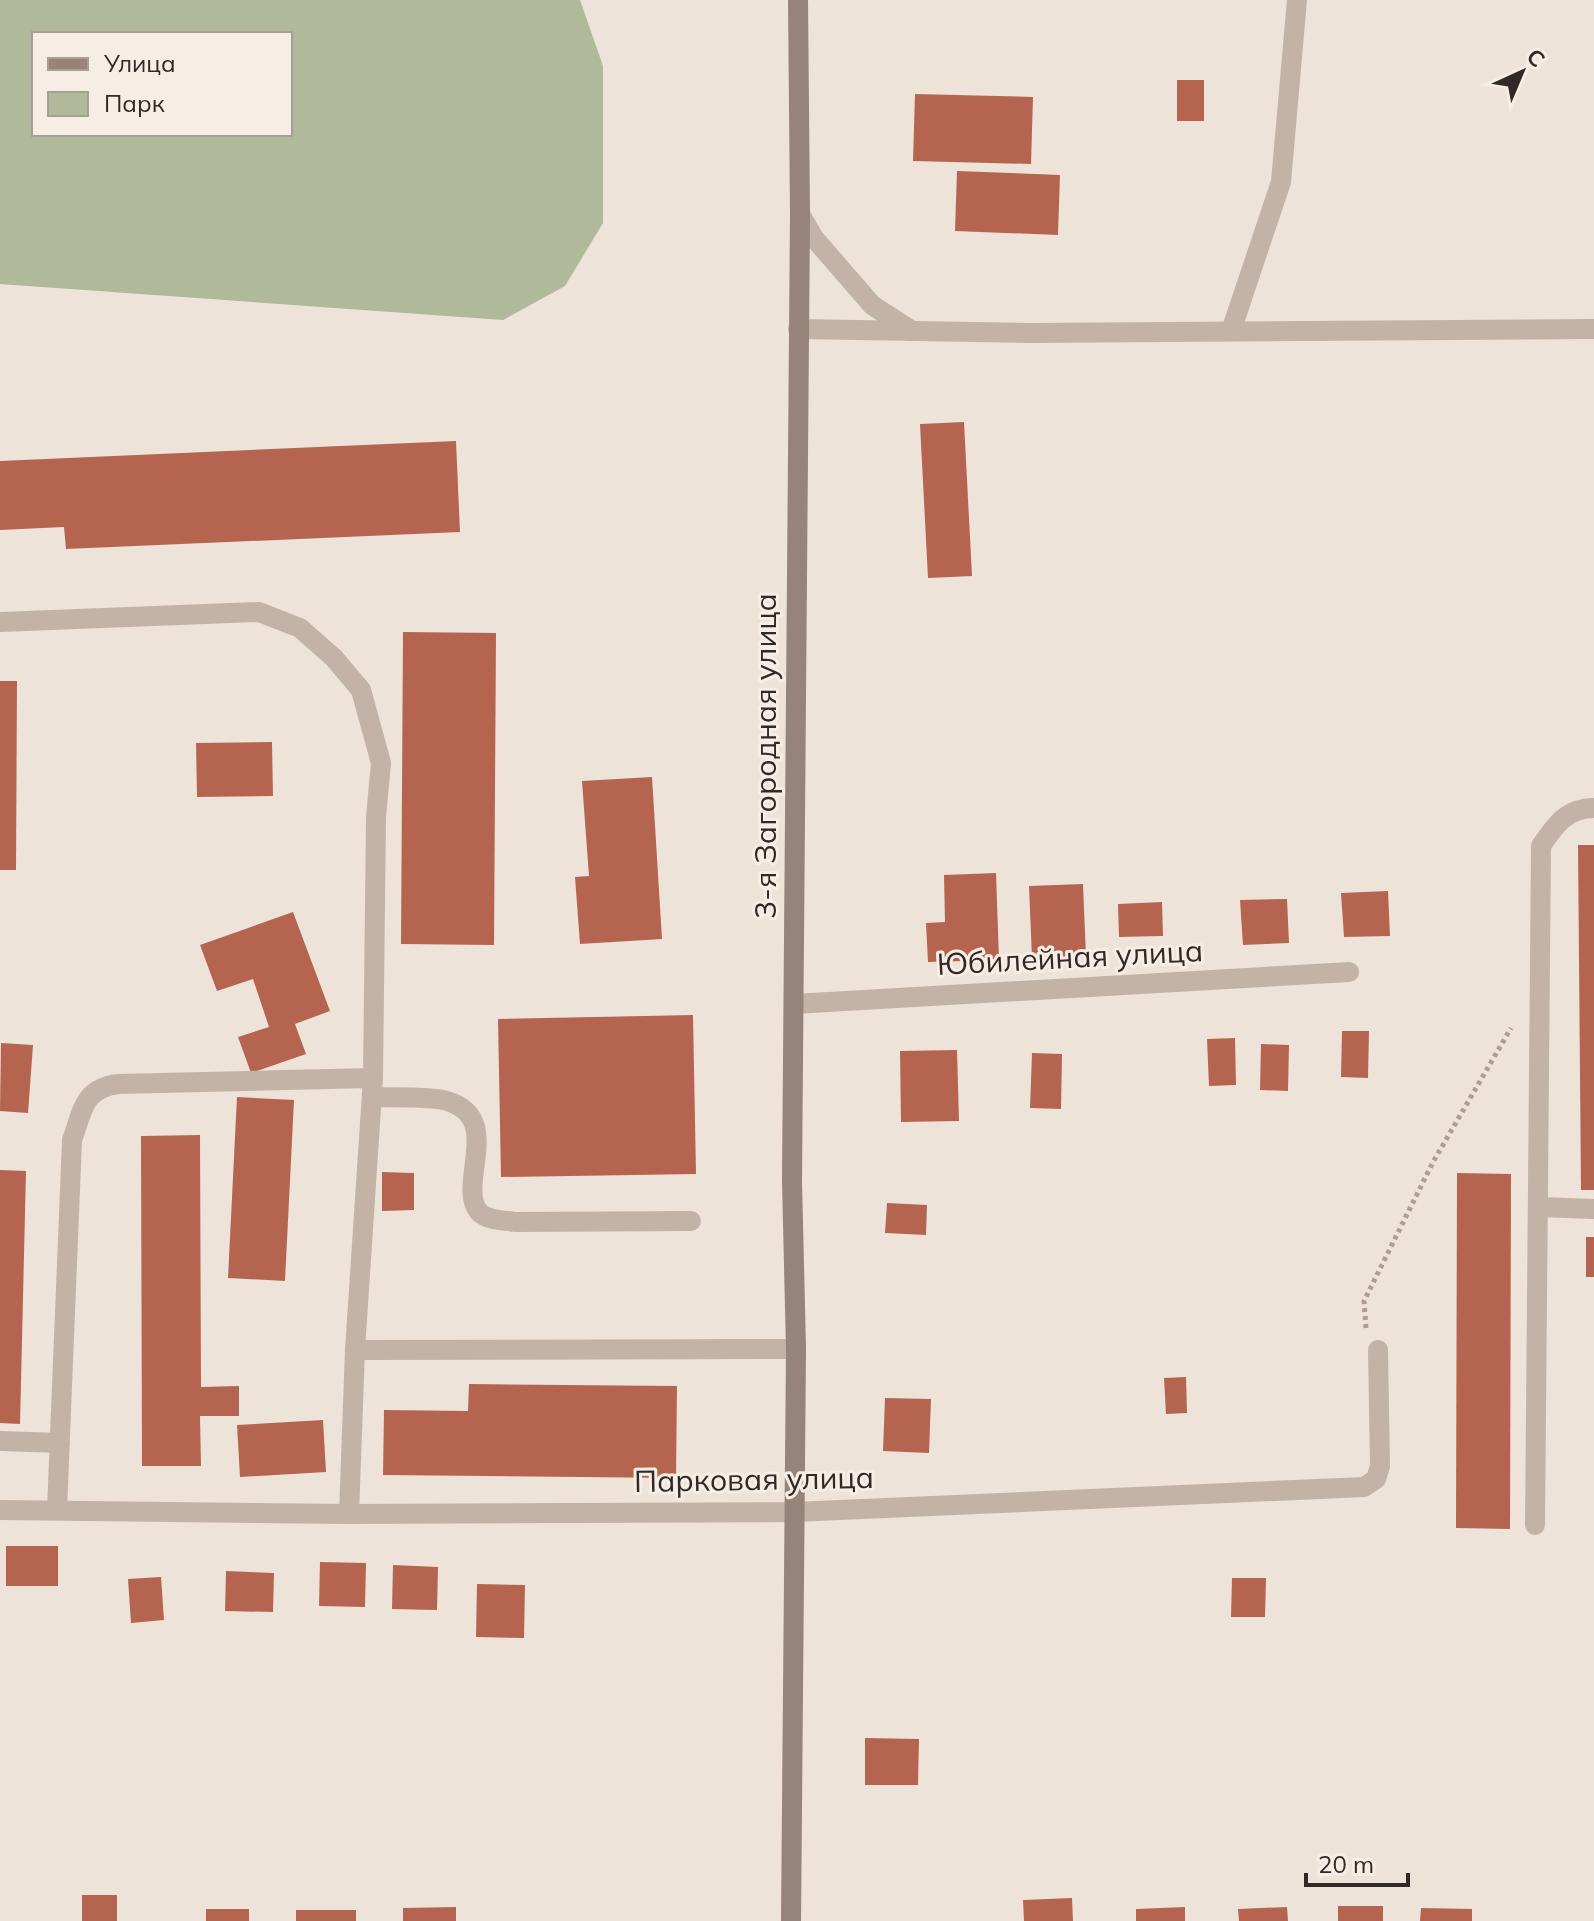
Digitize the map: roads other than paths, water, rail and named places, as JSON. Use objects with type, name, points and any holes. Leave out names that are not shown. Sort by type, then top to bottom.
[{"type":"main road","name":"3-я Загородная улица","points":[[791,1921],[796,1349],[792,1181],[800,214],[798,0]]},
{"type":"street","points":[[1231,331],[1281,182],[1297,0]]},
{"type":"street","points":[[800,214],[814,238],[872,305],[912,331]]},
{"type":"street","points":[[798,329],[1031,333],[1594,329]]},
{"type":"street","points":[[0,622],[259,612],[300,628],[334,658],[361,690],[381,763],[376,817],[373,1088],[355,1350],[349,1514]]},
{"type":"street","points":[[1535,1525],[1541,846],[1553,827],[1568,814],[1582,808],[1594,808]]},
{"type":"street","name":"Юбилейная улица","points":[[794,1004],[1349,972]]},
{"type":"street","points":[[57,1510],[72,1140],[87,1099],[101,1086],[373,1088],[447,1101],[467,1111],[477,1134],[474,1199],[479,1212],[490,1219],[515,1222],[691,1221]]},
{"type":"street","points":[[1539,1207],[1594,1209]]},
{"type":"street","points":[[355,1350],[796,1349]]},
{"type":"street","name":"Парковая улица","points":[[0,1510],[349,1514],[794,1512],[1364,1487],[1376,1479],[1380,1466],[1378,1350]]},
{"type":"street","points":[[0,1441],[60,1443]]}]
